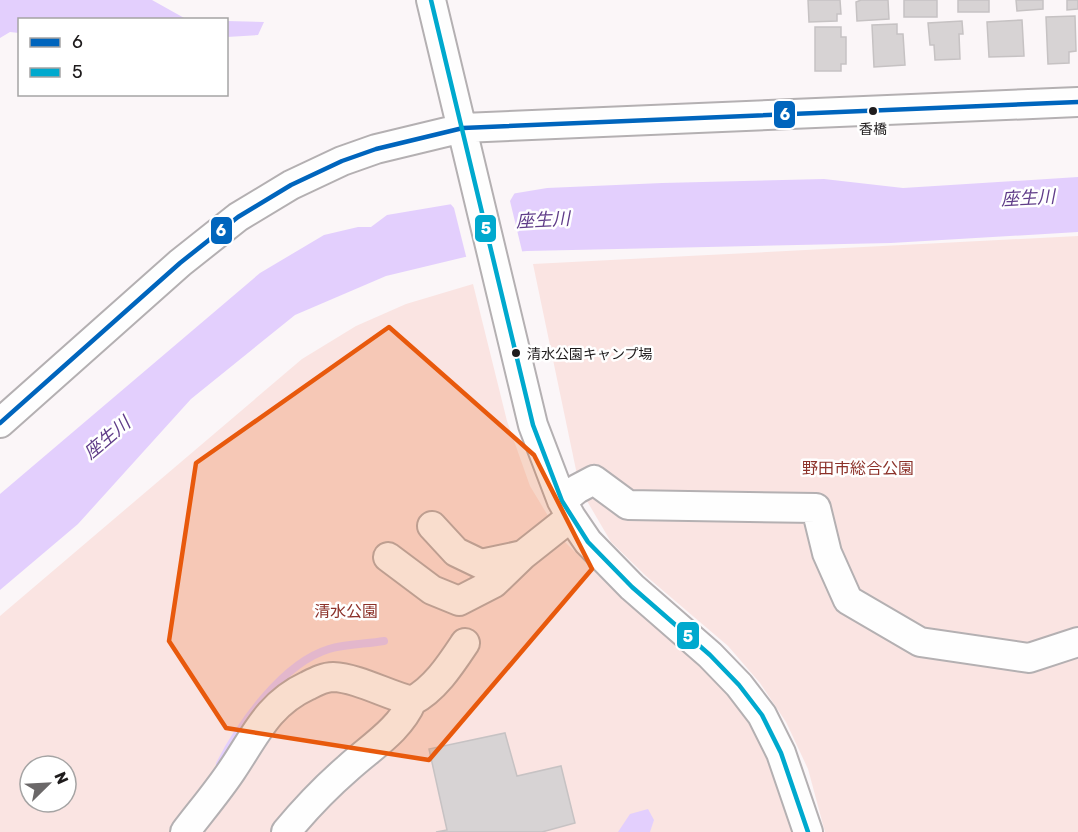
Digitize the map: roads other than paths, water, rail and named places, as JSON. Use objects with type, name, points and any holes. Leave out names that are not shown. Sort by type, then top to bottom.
[{"type":"street","points":[[431,0],[533,425],[567,509],[588,542],[632,587],[710,655],[739,685],[762,715],[781,753],[808,832]]},
{"type":"street","points":[[0,423],[180,263],[238,218],[291,185],[376,149],[463,128],[1078,102]]},
{"type":"street","points":[[388,557],[432,590],[459,601],[494,583],[567,509],[577,489],[594,480],[628,505],[816,508],[827,553],[848,600],[920,642],[1029,658],[1078,642]]},
{"type":"street","points":[[432,526],[456,552],[481,564],[522,555]]},
{"type":"street","points":[[286,832],[312,801],[388,734],[406,715],[412,701],[421,696],[450,666],[465,643]]},
{"type":"street","points":[[185,832],[232,770],[260,724],[284,699],[300,689],[321,679],[332,677],[412,701]]},
{"type":"water","points":[[0,0],[152,0],[184,18],[18,18],[18,33],[10,32],[0,38]]},
{"type":"water","points":[[228,21],[264,22],[258,35],[228,37]]},
{"type":"water","name":"座生川","points":[[1078,177],[1078,232],[891,243],[527,251],[465,257],[386,276],[295,315],[191,399],[78,524],[0,590],[0,494],[260,273],[324,235],[358,227],[371,227],[387,215],[547,188],[824,179],[903,188]]},
{"type":"water","points":[[648,809],[654,820],[650,832],[618,832],[630,814]]},
{"type":"waterway","points":[[220,764],[239,731],[265,696],[296,667],[312,656],[329,649],[384,641]]},
{"type":"place","name":"香橋","points":[[873,111]]},
{"type":"place","name":"清水公園キャンプ場","points":[[516,353]]},
{"type":"park label","name":"野田市総合公園","points":[[858,468]]},
{"type":"park label","name":"清水公園","points":[[346,611]]}]
